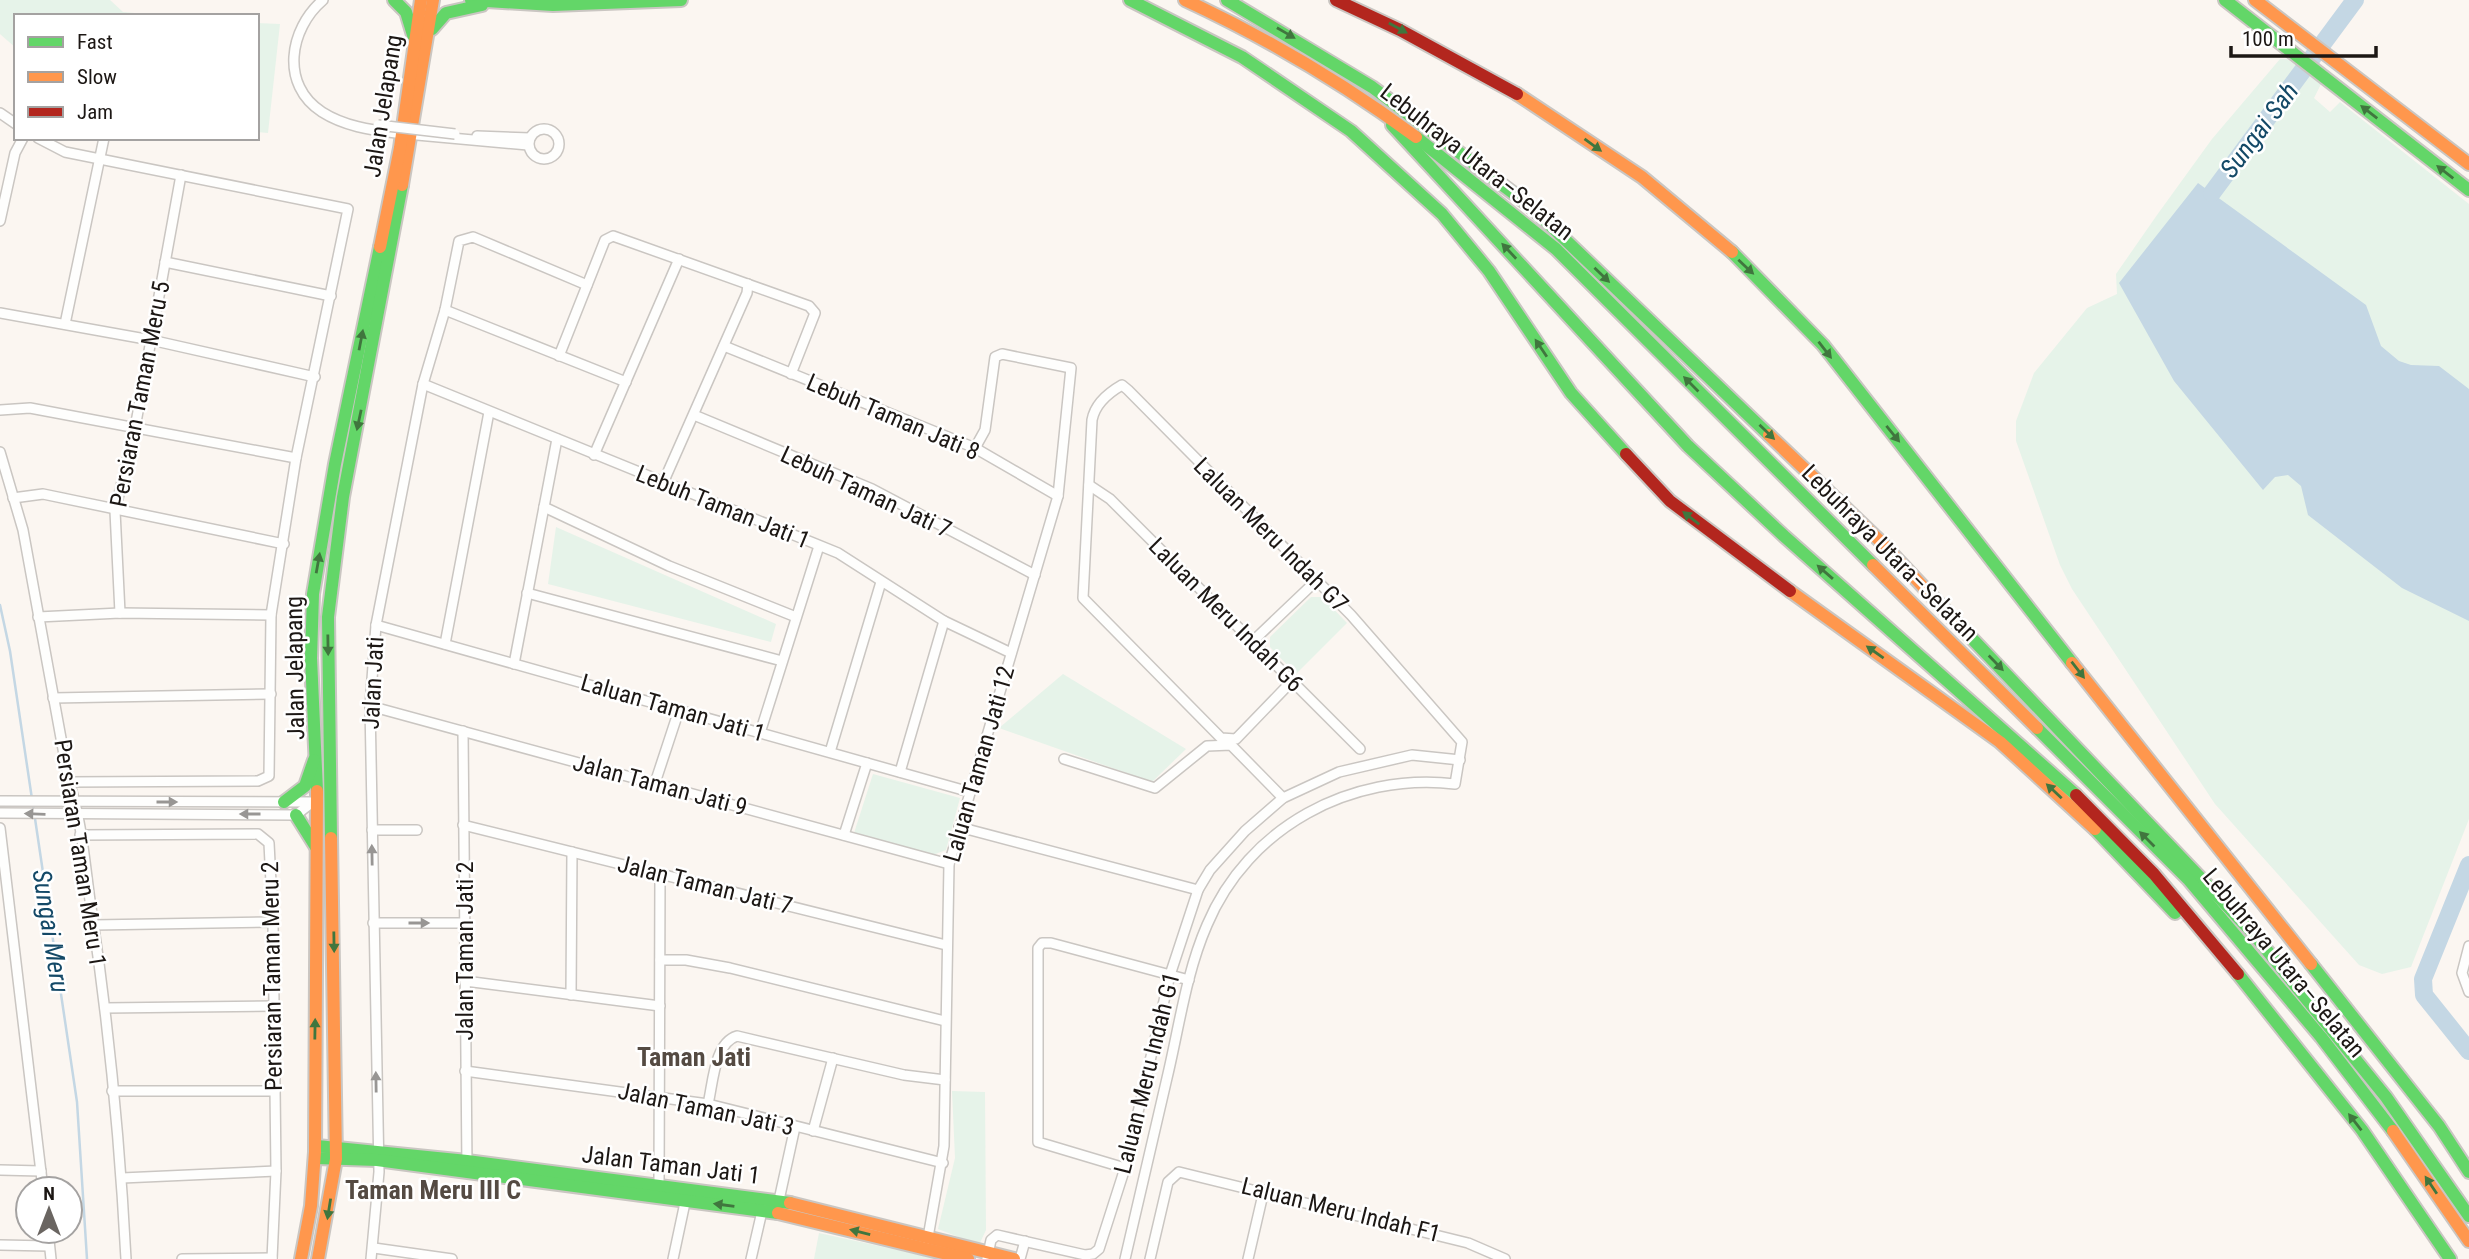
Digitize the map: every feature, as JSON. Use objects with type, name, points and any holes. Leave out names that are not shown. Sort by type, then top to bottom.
[{"type":"main road","points":[[394,0],[410,19],[414,43]]},
{"type":"main road","name":"Jalan Jelapang","points":[[301,1259],[311,1212],[316,1152],[318,753],[311,658],[313,594],[335,464],[400,148],[421,0]]},
{"type":"main road","name":"Jalan Jelapang","points":[[318,1259],[336,1153],[333,810],[328,617],[343,497],[394,235],[433,0]]},
{"type":"main road","points":[[471,0],[554,5],[681,0]]},
{"type":"main road","points":[[1130,0],[1242,57],[1351,131],[1442,214],[1489,271],[1571,393],[1670,501],[1835,625],[2000,742],[2094,828],[2273,1016]]},
{"type":"main road","name":"Lebuhraya Utara–Selatan","points":[[1185,0],[1262,36],[1373,105],[1488,191],[1556,249],[2188,880],[2321,1037],[2404,1144],[2469,1241]]},
{"type":"main road","name":"Lebuhraya Utara–Selatan","points":[[1227,0],[1372,87],[1529,205],[1881,542],[2252,932],[2386,1097],[2469,1216]]},
{"type":"main road","points":[[1336,0],[1387,22],[1543,108],[1697,220],[1801,319],[2026,599],[2072,662],[2439,1126],[2469,1172]]},
{"type":"main road","points":[[2225,0],[2469,190]]},
{"type":"main road","points":[[2255,0],[2328,59],[2469,164]]},
{"type":"main road","points":[[428,39],[438,16],[446,12],[497,3]]},
{"type":"main road","points":[[1373,105],[1688,446],[1784,536],[2059,778],[2154,874],[2273,1016],[2362,1130],[2450,1259]]},
{"type":"main road","points":[[284,802],[305,786],[318,753]]},
{"type":"main road","points":[[296,814],[317,848]]},
{"type":"main road","name":"Jalan Taman Jati 1","points":[[316,1152],[377,1155],[769,1203],[987,1256],[1014,1259]]},
{"type":"main road","name":"Jalan Taman Jati 1","points":[[467,1166],[659,1185],[687,1195]]},
{"type":"main road","name":"Jalan Taman Jati 1","points":[[769,1203],[927,1242],[968,1259]]},
{"type":"street","points":[[323,0],[306,17],[295,41],[294,67],[303,92],[330,117],[359,127],[417,135],[529,141],[378,125],[325,109],[313,98],[303,82],[298,59],[302,34],[311,18],[332,0]]},
{"type":"street","points":[[0,221],[15,153],[22,140]]},
{"type":"street","points":[[42,140],[65,152],[99,160],[348,209],[296,458],[271,615],[269,776],[263,781],[69,782]]},
{"type":"street","points":[[65,324],[104,140]]},
{"type":"street","name":"Persiaran Taman Meru 5","points":[[120,613],[116,511],[135,428],[181,175]]},
{"type":"street","name":"Jalan Jati","points":[[371,1259],[374,1248],[377,1155],[370,706],[376,625],[423,384],[445,310],[459,241],[473,236],[587,285]]},
{"type":"street","points":[[559,356],[605,240],[613,236],[801,302],[816,313],[791,374]]},
{"type":"street","points":[[594,454],[679,259]]},
{"type":"street","points":[[165,262],[331,296]]},
{"type":"street","points":[[663,483],[747,293],[748,284]]},
{"type":"street","points":[[445,310],[626,382]]},
{"type":"street","points":[[0,313],[151,340],[315,377]]},
{"type":"street","name":"Lebuh Taman Jati 8","points":[[724,346],[975,448],[1058,496]]},
{"type":"street","name":"Laluan Taman Jati 12","points":[[927,1242],[943,1163],[949,864],[1058,496],[1072,370],[1069,365],[1002,354],[995,357],[985,430],[975,448]]},
{"type":"street","name":"Lebuh Taman Jati 1","points":[[423,384],[838,553],[944,621],[1011,653]]},
{"type":"street","name":"Laluan Meru Indah G7","points":[[1089,485],[1093,413],[1113,390],[1122,385],[1317,580],[1461,738],[1455,783],[1417,781],[1350,793],[1307,812],[1272,836],[1244,863],[1226,889],[1206,925],[1189,980]]},
{"type":"street","points":[[0,411],[30,408],[296,458]]},
{"type":"street","points":[[445,645],[489,412]]},
{"type":"street","name":"Lebuh Taman Jati 7","points":[[694,415],[872,489],[1035,575]]},
{"type":"street","points":[[514,664],[557,439]]},
{"type":"street","name":"Persiaran Taman Meru 1","points":[[0,452],[23,530],[71,802],[80,835],[104,1008],[122,1178],[126,1259]]},
{"type":"street","points":[[1089,485],[1083,598],[1212,732],[1222,738],[1236,739],[1292,681]]},
{"type":"street","name":"Laluan Meru Indah G6","points":[[1089,485],[1110,499],[1360,749]]},
{"type":"street","points":[[13,498],[43,494],[284,544]]},
{"type":"street","points":[[544,508],[669,566],[796,617]]},
{"type":"street","points":[[760,733],[819,546]]},
{"type":"street","points":[[1252,641],[1317,580]]},
{"type":"street","points":[[830,752],[881,582]]},
{"type":"street","points":[[527,593],[782,662]]},
{"type":"street","points":[[38,617],[120,613],[271,615]]},
{"type":"street","points":[[900,772],[944,621]]},
{"type":"street","name":"Laluan Taman Jati 1","points":[[376,625],[970,792]]},
{"type":"street","points":[[0,813],[296,814],[317,801],[326,782],[328,683]]},
{"type":"street","points":[[53,698],[271,694]]},
{"type":"street","name":"Jalan Taman Jati 9","points":[[370,706],[949,864]]},
{"type":"street","points":[[654,783],[679,710]]},
{"type":"street","name":"Jalan Taman Jati 2","points":[[463,731],[467,1166]]},
{"type":"street","points":[[1064,759],[1155,788],[1207,746],[1231,745],[1283,799]]},
{"type":"street","name":"Laluan Meru Indah G1","points":[[987,1256],[991,1240],[997,1235],[1093,1254],[1099,1249],[1125,1168],[1170,975],[1198,890],[1234,842],[1283,799],[1339,772],[1389,758],[1412,755],[1460,760]]},
{"type":"street","points":[[845,835],[867,763]]},
{"type":"street","points":[[0,801],[317,801],[333,810]]},
{"type":"street","name":"Jalan Taman Jati 7","points":[[463,825],[946,945]]},
{"type":"street","points":[[959,827],[1198,890]]},
{"type":"street","points":[[0,829],[3,878],[12,918],[41,1175]]},
{"type":"street","points":[[372,830],[417,830]]},
{"type":"street","name":"Persiaran Taman Meru 2","points":[[80,835],[258,834],[269,843],[273,922],[276,1171],[272,1258]]},
{"type":"street","points":[[571,995],[572,852]]},
{"type":"street","points":[[659,1185],[660,874]]},
{"type":"street","points":[[0,918],[12,918]]},
{"type":"street","points":[[94,925],[273,922]]},
{"type":"street","points":[[373,923],[465,923]]},
{"type":"street","points":[[1125,1168],[1038,1142],[1038,948],[1042,943],[1051,943],[1189,980],[1125,1259]]},
{"type":"street","points":[[2469,946],[2462,974],[2469,992]]},
{"type":"street","points":[[660,960],[686,960],[730,968],[945,1021]]},
{"type":"street","points":[[465,981],[660,1006]]},
{"type":"street","points":[[104,1008],[274,1006]]},
{"type":"street","points":[[708,1104],[720,1053],[731,1037],[759,1039],[919,1078],[945,1080]]},
{"type":"street","points":[[813,1131],[833,1058]]},
{"type":"street","name":"Jalan Taman Jati 3","points":[[465,1071],[660,1095],[708,1104],[943,1163]]},
{"type":"street","points":[[112,1091],[275,1091]]},
{"type":"street","points":[[751,1259],[795,1127]]},
{"type":"street","points":[[0,1170],[41,1171]]},
{"type":"street","points":[[122,1178],[276,1171]]},
{"type":"street","name":"Laluan Meru Indah F1","points":[[1150,1259],[1168,1182],[1174,1173],[1191,1173],[1264,1190],[1468,1242],[1505,1259]]},
{"type":"street","points":[[1248,1259],[1264,1190]]},
{"type":"street","points":[[673,1259],[687,1195]]},
{"type":"street","points":[[1020,1259],[1025,1241]]},
{"type":"street","points":[[0,1245],[49,1246],[51,1259]]},
{"type":"street","points":[[374,1248],[452,1259]]},
{"type":"street","points":[[182,1259],[272,1258]]},
{"type":"shaded area","points":[[0,0],[110,0],[123,12],[146,14],[14,14],[14,46],[0,34]]},
{"type":"shaded area","points":[[259,23],[280,24],[268,133],[259,132]]},
{"type":"shaded area","points":[[2280,59],[2287,59],[2321,84],[2314,98],[2330,112],[2340,102],[2469,204],[2469,819],[2411,967],[2382,974],[2359,965],[2215,804],[2072,589],[2060,565],[2016,441],[2016,421],[2034,373],[2087,308],[2117,294],[2116,274],[2212,139]]},
{"type":"shaded area","points":[[556,527],[776,624],[771,642],[548,584]]},
{"type":"shaded area","points":[[1311,597],[1322,597],[1347,623],[1296,674],[1270,647],[1270,637]]},
{"type":"shaded area","points":[[1063,674],[1186,749],[1152,782],[999,728]]},
{"type":"shaded area","points":[[873,774],[960,798],[946,850],[930,856],[854,833]]},
{"type":"shaded area","points":[[952,1091],[985,1092],[986,1230],[979,1245],[938,1229],[955,1158]]},
{"type":"shaded area","points":[[819,1233],[939,1259],[814,1259]]},
{"type":"water","points":[[2198,183],[2366,305],[2381,346],[2399,361],[2411,365],[2439,366],[2469,389],[2469,621],[2402,588],[2308,515],[2301,486],[2288,475],[2275,477],[2263,490],[2174,381],[2119,283]]},
{"type":"waterway","name":"Sungai Sah","points":[[2212,193],[2355,0]]},
{"type":"waterway","name":"Sungai Meru","points":[[0,605],[10,651],[32,799]]},
{"type":"waterway","name":"Sungai Meru","points":[[33,805],[77,1102],[87,1259]]},
{"type":"waterway","name":"Sungai Sah","points":[[2469,865],[2423,979],[2424,995],[2469,1051]]},
{"type":"traffic: fast","points":[[394,0],[406,12],[413,35]]},
{"type":"traffic: fast","points":[[471,0],[553,5],[681,0]]},
{"type":"traffic: fast","points":[[1130,0],[1242,57],[1351,131],[1442,214],[1489,271],[1571,393],[1626,454]]},
{"type":"traffic: fast","points":[[1227,0],[1372,87],[1529,205],[1769,435]]},
{"type":"traffic: fast","points":[[2225,0],[2469,190]]},
{"type":"traffic: fast","points":[[432,29],[446,13],[482,5]]},
{"type":"traffic: fast","points":[[1392,125],[1688,446],[1784,536],[2076,795]]},
{"type":"traffic: fast","points":[[1416,137],[1556,249],[1873,565]]},
{"type":"traffic: fast","points":[[331,838],[328,617],[343,497],[402,185]]},
{"type":"traffic: fast","points":[[317,791],[311,658],[313,594],[335,464],[380,247]]},
{"type":"traffic: fast","points":[[1732,252],[1823,345],[2072,663]]},
{"type":"traffic: fast","points":[[1961,627],[2252,932],[2386,1097],[2469,1216]]},
{"type":"traffic: fast","points":[[2037,728],[2188,879],[2321,1037],[2393,1131]]},
{"type":"traffic: fast","points":[[284,802],[305,786],[314,760]]},
{"type":"traffic: fast","points":[[296,815],[316,847]]},
{"type":"traffic: fast","points":[[2095,829],[2175,913]]},
{"type":"traffic: fast","points":[[2311,964],[2439,1126],[2469,1172]]},
{"type":"traffic: fast","points":[[2238,974],[2362,1130],[2450,1259]]},
{"type":"traffic: fast","points":[[317,1146],[467,1161],[790,1203]]},
{"type":"traffic: fast","points":[[316,1158],[377,1160],[778,1213]]},
{"type":"traffic: slow","points":[[380,247],[400,148],[421,0]]},
{"type":"traffic: slow","points":[[402,185],[433,0]]},
{"type":"traffic: slow","points":[[1185,0],[1304,62],[1416,137]]},
{"type":"traffic: slow","points":[[2255,0],[2469,164]]},
{"type":"traffic: slow","points":[[1517,94],[1642,177],[1732,252]]},
{"type":"traffic: slow","points":[[1769,435],[1881,542],[1961,627]]},
{"type":"traffic: slow","points":[[1873,565],[2037,728]]},
{"type":"traffic: slow","points":[[1790,591],[2000,742],[2095,829]]},
{"type":"traffic: slow","points":[[2072,663],[2311,964]]},
{"type":"traffic: slow","points":[[301,1259],[311,1206],[315,1152],[317,791]]},
{"type":"traffic: slow","points":[[318,1259],[336,1159],[331,838]]},
{"type":"traffic: slow","points":[[2393,1131],[2469,1241]]},
{"type":"traffic: slow","points":[[790,1203],[1014,1259]]},
{"type":"traffic: slow","points":[[778,1213],[968,1259]]},
{"type":"traffic: jam","points":[[1336,0],[1400,30],[1517,94]]},
{"type":"traffic: jam","points":[[1626,454],[1670,501],[1790,591]]},
{"type":"traffic: jam","points":[[2076,795],[2154,874],[2238,974]]},
{"type":"district","name":"Taman Jati","points":[[694,1057]]},
{"type":"district","name":"Taman Meru III C","points":[[433,1190]]}]
